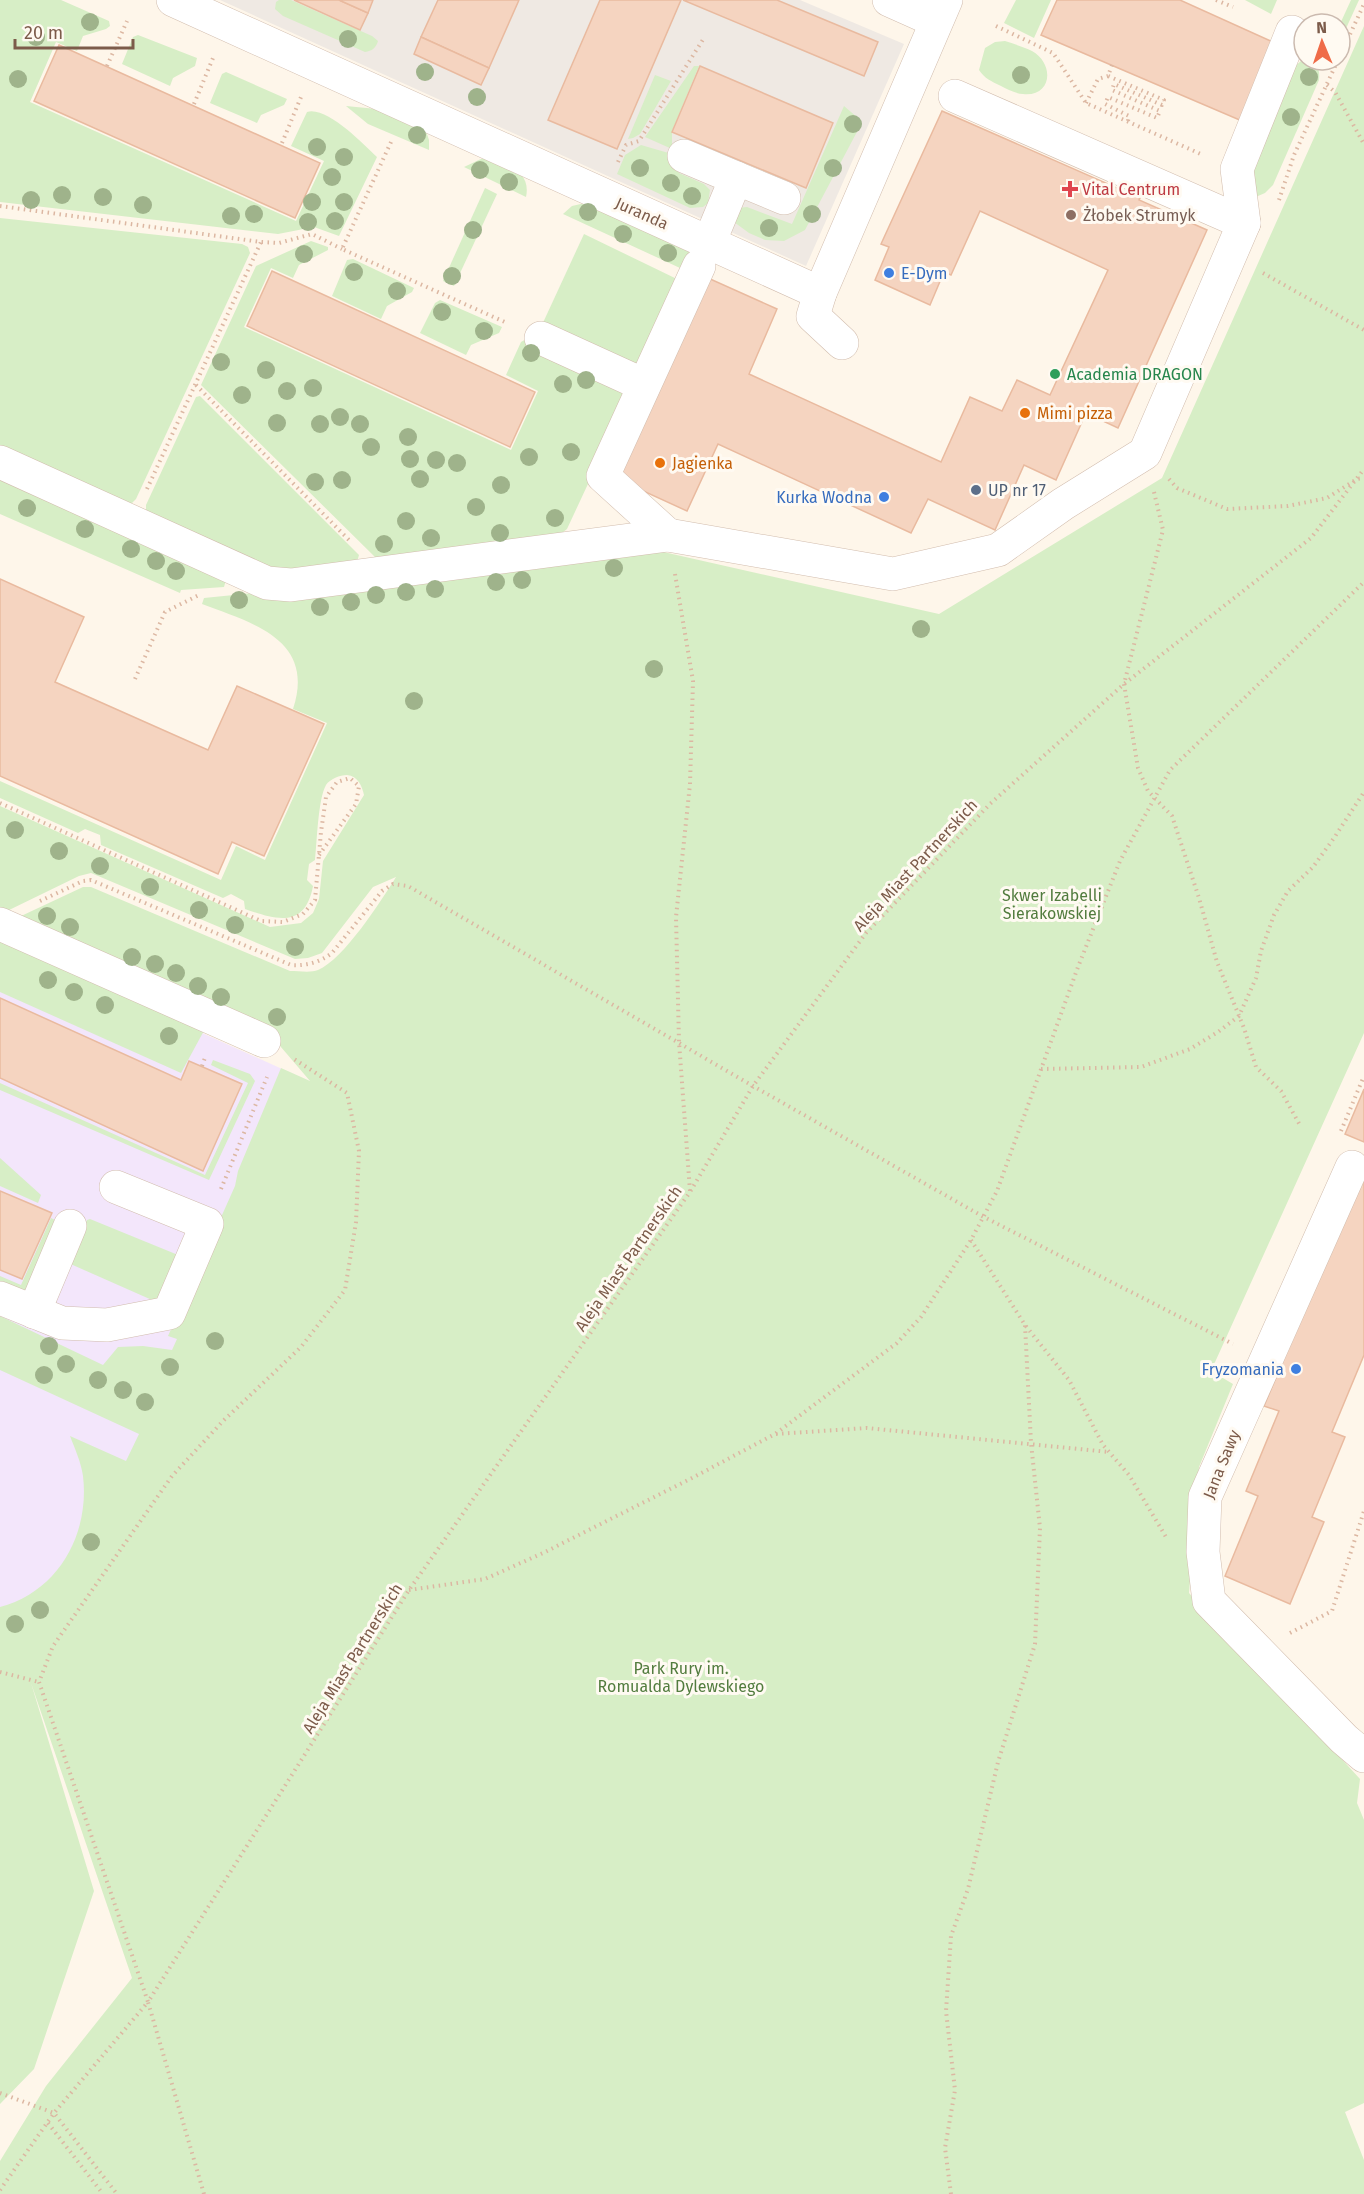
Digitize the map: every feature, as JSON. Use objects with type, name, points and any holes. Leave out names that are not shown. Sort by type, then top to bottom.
[{"type":"street","name":"Juranda","points":[[173,0],[602,195],[704,254],[820,293]]},
{"type":"street","points":[[842,343],[813,316],[820,293],[941,10],[889,0]]},
{"type":"street","points":[[0,462],[267,584],[291,585],[668,535],[893,574],[998,550],[1063,504],[1145,453],[1244,223],[1237,169],[1292,34]]},
{"type":"street","points":[[955,96],[1244,223]]},
{"type":"street","points":[[684,156],[784,198]]},
{"type":"street","points":[[668,535],[603,476],[736,178]]},
{"type":"street","points":[[541,338],[644,385]]},
{"type":"street","points":[[0,924],[267,1057]]},
{"type":"street","name":"Jana Sawy","points":[[1352,1167],[1205,1497],[1203,1552],[1209,1600],[1344,1739],[1364,1756]]},
{"type":"street","points":[[0,1298],[62,1323],[107,1325],[169,1312],[207,1224],[116,1187]]},
{"type":"street","points":[[34,1312],[70,1227]]},
{"type":"path","points":[[1216,0],[1233,7]]},
{"type":"path","points":[[1352,30],[1364,4]]},
{"type":"path","points":[[107,66],[127,21]]},
{"type":"path","points":[[996,26],[1053,53],[1086,103],[1237,169]]},
{"type":"path","points":[[602,195],[626,145],[639,141],[704,38]]},
{"type":"path","points":[[194,104],[213,58]]},
{"type":"path","points":[[1108,76],[1112,65]]},
{"type":"path","points":[[1244,223],[1279,201],[1294,155],[1333,72]]},
{"type":"path","points":[[1086,103],[1098,79],[1108,76],[1164,100],[1162,105],[1114,84],[1112,90],[1160,111],[1157,118],[1108,97],[1105,104],[1129,116],[1128,121]]},
{"type":"path","points":[[1327,85],[1335,92],[1364,144]]},
{"type":"path","points":[[282,144],[302,95]]},
{"type":"path","points":[[342,249],[391,142]]},
{"type":"path","points":[[0,206],[261,242],[279,243],[312,234],[541,338]]},
{"type":"path","points":[[131,522],[261,242]]},
{"type":"path","points":[[1231,255],[1364,330]]},
{"type":"path","points":[[196,385],[381,572]]},
{"type":"path","points":[[1145,453],[1177,488],[1227,508],[1288,506],[1326,498],[1357,479],[1364,478]]},
{"type":"path","points":[[1145,453],[1163,530],[1125,684],[1138,768],[1148,791],[1172,816],[1217,962],[1239,1016],[1256,1067],[1281,1091],[1301,1127]]},
{"type":"path","name":"Aleja Miast Partnerskich","points":[[0,2190],[54,2113],[148,2002],[409,1590],[690,1192],[753,1086],[866,933],[990,804],[1125,684],[1311,538],[1364,469]]},
{"type":"path","points":[[668,535],[693,681],[690,784],[676,916],[679,1042],[690,1192]]},
{"type":"path","points":[[409,1590],[485,1579],[660,1494],[775,1434],[897,1343],[921,1317],[971,1240],[997,1191],[1078,967],[1120,861],[1170,770],[1364,582]]},
{"type":"path","points":[[135,679],[165,612],[201,594],[212,592]]},
{"type":"path","points":[[0,803],[261,921],[283,922],[303,914],[315,900],[319,855],[326,796],[338,782],[350,778],[359,786],[356,804],[319,855]]},
{"type":"path","points":[[1041,1069],[1141,1067],[1190,1049],[1239,1016],[1256,978],[1267,933],[1283,899],[1321,856],[1364,792]]},
{"type":"path","points":[[31,906],[83,881],[91,880],[291,965],[303,966],[324,959],[332,953],[382,891],[393,884],[408,886],[982,1216],[1266,1361]]},
{"type":"path","points":[[204,2194],[148,2002],[39,1682],[52,1646],[172,1476],[223,1421],[302,1347],[345,1290],[356,1222],[359,1151],[347,1092],[267,1057],[207,1224]]},
{"type":"path","points":[[1352,1167],[1335,1148],[1364,1076]]},
{"type":"path","points":[[971,1240],[1025,1325],[1069,1380],[1103,1445],[1129,1475],[1167,1538]]},
{"type":"path","points":[[951,2194],[945,2148],[955,2090],[946,2011],[951,1936],[968,1889],[998,1762],[1035,1644],[1040,1527],[1031,1443],[1025,1325]]},
{"type":"path","points":[[775,1434],[867,1428],[1109,1452]]},
{"type":"path","points":[[1257,1650],[1332,1611],[1364,1511]]},
{"type":"path","points":[[0,1672],[39,1682]]},
{"type":"path","points":[[0,2093],[54,2113],[117,2194]]},
{"type":"path","points":[[48,2123],[104,2194]]},
{"type":"shaded area","points":[[220,0],[800,0],[904,44],[806,266]]},
{"type":"shaded area","points":[[0,942],[311,1082],[346,1232],[0,1653]]},
{"type":"green space","points":[[0,0],[61,0],[109,21],[110,26],[106,29],[83,36],[77,51],[56,42],[30,102],[296,221],[324,161],[291,146],[307,112],[315,112],[334,120],[377,157],[339,236],[314,227],[278,234],[0,202]]},
{"type":"green space","points":[[291,0],[372,36],[378,41],[373,49],[365,52],[283,16],[275,9],[276,2]]},
{"type":"green space","points":[[1016,0],[1051,0],[1034,38],[1004,23]]},
{"type":"green space","points":[[1245,0],[1277,0],[1271,14]]},
{"type":"green space","points":[[1351,0],[1359,0],[1352,15],[1352,12],[1346,12]]},
{"type":"green space","name":"Park Rury im. Romualda Dylewskiego","points":[[1364,26],[1364,1033],[1211,1371],[1233,1384],[1199,1467],[1189,1593],[1360,1779],[1357,1803],[1364,1820],[1364,2103],[1345,2112],[1364,2160],[1364,2194],[0,2194],[0,2161],[46,2086],[132,1978],[31,1683],[94,1891],[34,2069],[0,2104],[0,1607],[21,1599],[54,1574],[66,1558],[75,1539],[84,1498],[83,1476],[70,1436],[126,1461],[139,1434],[0,1370],[0,1316],[103,1365],[118,1347],[143,1346],[172,1350],[177,1339],[168,1336],[235,1186],[238,1171],[281,1068],[310,1081],[263,1026],[19,917],[83,887],[91,887],[290,971],[312,971],[328,964],[350,942],[396,877],[373,887],[322,953],[308,958],[295,959],[91,873],[79,876],[5,912],[0,910],[0,806],[270,927],[301,923],[313,913],[319,899],[323,861],[364,795],[359,782],[351,776],[338,777],[326,785],[320,810],[315,860],[309,864],[307,880],[313,886],[309,900],[296,915],[278,918],[245,909],[244,901],[231,894],[223,898],[101,845],[100,835],[85,829],[78,833],[0,798],[0,781],[221,880],[236,846],[265,860],[327,723],[293,709],[298,685],[296,666],[287,650],[275,637],[259,627],[202,604],[204,598],[659,551],[939,614],[1162,478],[1343,72],[1352,72],[1352,53]]},
{"type":"green space","points":[[138,35],[197,58],[195,66],[173,78],[170,86],[122,64],[133,37]]},
{"type":"green space","points":[[1005,41],[1032,51],[1044,64],[1047,78],[1040,90],[1033,94],[1015,92],[989,80],[979,70],[985,48],[995,42]]},
{"type":"green space","points":[[694,66],[699,66],[672,131],[672,149],[645,137]]},
{"type":"green space","points":[[226,72],[287,99],[284,105],[261,115],[257,123],[210,103],[222,74]]},
{"type":"green space","points":[[1292,72],[1319,72],[1319,80],[1273,185],[1258,196],[1250,193],[1245,179]]},
{"type":"green space","points":[[655,75],[671,81],[640,134],[628,139]]},
{"type":"green space","points":[[346,106],[397,111],[426,131],[429,150],[368,124]]},
{"type":"green space","points":[[844,106],[858,118],[859,128],[805,230],[784,241],[765,240],[749,233],[734,222],[738,208],[747,207],[792,224]]},
{"type":"green space","points":[[641,145],[672,154],[679,173],[704,184],[710,190],[708,203],[703,207],[690,208],[617,174],[625,155]]},
{"type":"green space","points":[[483,158],[514,169],[520,174],[525,180],[526,197],[464,167]]},
{"type":"green space","points":[[485,188],[497,194],[454,286],[443,281]]},
{"type":"green space","points":[[585,203],[691,252],[687,264],[680,268],[563,214],[572,206]]},
{"type":"green space","points":[[0,218],[242,244],[248,247],[250,253],[136,499],[131,504],[0,449]]},
{"type":"green space","points":[[584,234],[681,281],[637,369],[541,327]]},
{"type":"green space","points":[[311,241],[328,247],[328,250],[299,265],[293,278],[271,268],[244,327],[511,450],[538,391],[506,375],[521,342],[526,339],[620,383],[628,398],[567,529],[558,536],[377,559],[201,385],[256,266]]},
{"type":"green space","points":[[353,259],[414,288],[412,292],[387,306],[381,319],[332,296],[347,260]]},
{"type":"green space","points":[[440,300],[502,327],[499,333],[471,345],[466,355],[420,333],[435,303]]},
{"type":"green space","points":[[200,396],[359,555],[357,562],[276,569],[149,516],[146,505],[196,397]]},
{"type":"green space","points":[[0,479],[226,580],[224,587],[181,590],[180,593],[0,514]]},
{"type":"green space","points":[[0,936],[206,1027],[181,1073],[0,992]]},
{"type":"green space","points":[[213,1060],[250,1074],[255,1081],[209,1180],[0,1090],[0,1083],[205,1175],[248,1083],[211,1065]]},
{"type":"green space","points":[[0,1158],[41,1195],[38,1203],[0,1186]]},
{"type":"green space","points":[[51,1218],[59,1222],[25,1295],[0,1284],[0,1276],[21,1285]]},
{"type":"green space","points":[[90,1219],[183,1257],[161,1304],[66,1262],[87,1220]]},
{"type":"building","points":[[294,0],[339,0],[368,13],[360,30]]},
{"type":"building","points":[[339,0],[373,0],[368,13]]},
{"type":"building","points":[[438,0],[519,0],[489,68],[421,37]]},
{"type":"building","points":[[600,0],[681,0],[617,149],[548,120]]},
{"type":"building","points":[[683,0],[777,0],[878,42],[864,76]]},
{"type":"building","points":[[1057,0],[1180,0],[1284,47],[1249,124],[1041,35]]},
{"type":"building","points":[[421,37],[489,68],[481,85],[414,54]]},
{"type":"building","points":[[59,45],[320,163],[295,218],[34,101]]},
{"type":"building","points":[[700,66],[833,123],[806,188],[672,132]]},
{"type":"building","points":[[942,111],[1207,230],[1118,428],[1086,413],[1056,480],[1024,465],[995,530],[928,499],[911,533],[718,444],[687,511],[617,479],[708,278],[777,309],[749,374],[941,462],[970,397],[1002,411],[1017,380],[1050,395],[1108,270],[980,211],[951,275],[944,272],[930,305],[875,280],[889,247],[881,244]]},
{"type":"building","points":[[272,271],[535,392],[510,447],[247,326]]},
{"type":"building","points":[[0,579],[84,617],[55,682],[208,750],[237,686],[324,724],[264,856],[232,842],[218,874],[0,776]]},
{"type":"building","points":[[0,998],[181,1080],[189,1061],[242,1084],[203,1171],[0,1078]]},
{"type":"building","points":[[1364,1089],[1364,1142],[1345,1134]]},
{"type":"building","points":[[1364,1168],[1364,1355],[1332,1432],[1345,1437],[1312,1517],[1324,1522],[1290,1604],[1225,1576],[1258,1496],[1246,1491],[1279,1411],[1264,1406]]},
{"type":"building","points":[[0,1191],[52,1213],[22,1279],[0,1270]]},
{"type":"place","name":"Vital Centrum","points":[[1070,189]]},
{"type":"place","name":"Żłobek Strumyk","points":[[1071,215]]},
{"type":"place","name":"E-Dym","points":[[889,273]]},
{"type":"place","name":"Academia DRAGON","points":[[1055,374]]},
{"type":"place","name":"Mimi pizza","points":[[1025,413]]},
{"type":"place","name":"Jagienka","points":[[660,463]]},
{"type":"place","name":"UP nr 17","points":[[976,490]]},
{"type":"place","name":"Kurka Wodna","points":[[884,497]]},
{"type":"place","name":"Fryzomania","points":[[1296,1369]]},
{"type":"park label","name":"Skwer Izabelli Sierakowskiej","points":[[1052,904]]}]
